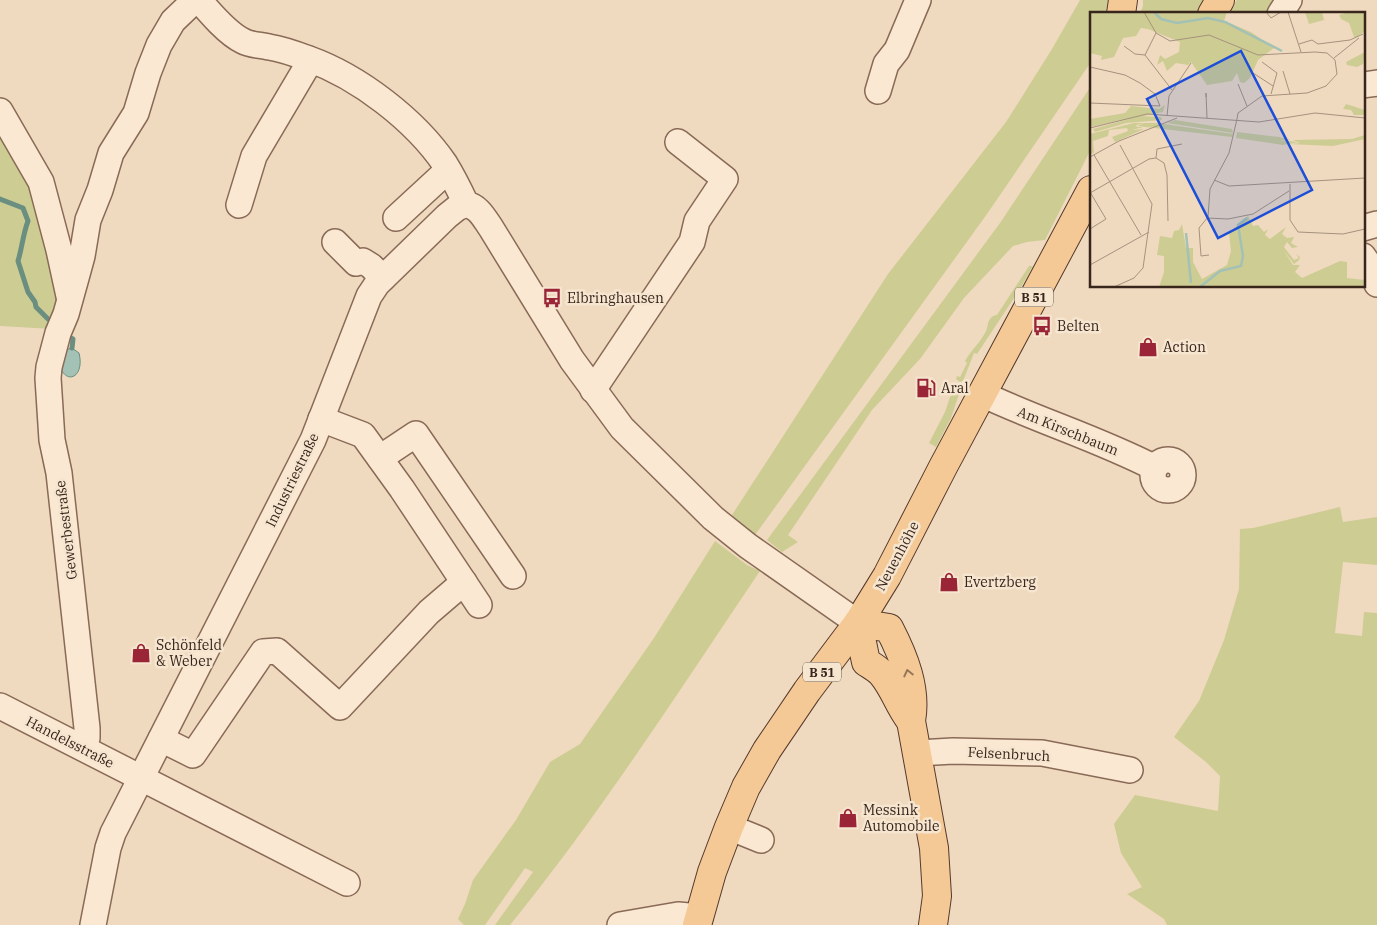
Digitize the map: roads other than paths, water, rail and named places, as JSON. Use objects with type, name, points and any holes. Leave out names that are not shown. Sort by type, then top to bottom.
[{"type":"main road","points":[[1213,12],[1220,0]]},
{"type":"main road","name":"Neuenhöhe","points":[[698,921],[712,872],[746,787],[767,750],[858,623],[890,572],[943,467],[1090,192]]},
{"type":"main road","points":[[911,721],[902,710],[882,673],[866,662],[858,623],[889,628],[904,658],[914,706],[911,721],[934,848],[937,896],[933,925]]},
{"type":"street","points":[[68,308],[82,256],[88,220],[100,190],[111,153],[136,113],[148,73],[166,32],[180,13],[195,0]]},
{"type":"street","points":[[199,0],[233,34],[245,43],[271,47],[339,71],[356,80],[398,114],[427,143],[448,170],[466,204],[476,208],[491,228],[572,360],[622,428],[713,518],[748,546],[858,623]]},
{"type":"street","points":[[878,91],[886,64],[897,50],[918,0]]},
{"type":"street","points":[[1281,12],[1290,0]]},
{"type":"street","points":[[239,205],[254,156],[306,68],[308,59]]},
{"type":"street","points":[[1364,85],[1377,83]]},
{"type":"street","points":[[0,111],[42,182],[59,250],[68,308]]},
{"type":"street","points":[[594,390],[692,242],[696,221],[724,179],[678,142]]},
{"type":"street","points":[[396,218],[448,170]]},
{"type":"street","name":"Industriestraße","points":[[94,925],[108,848],[113,833],[305,458],[369,296],[383,278],[447,216],[466,204]]},
{"type":"street","points":[[1364,228],[1377,224]]},
{"type":"street","points":[[335,242],[356,262],[363,261],[383,278]]},
{"type":"street","points":[[1364,257],[1372,269],[1377,284]]},
{"type":"street","name":"Gewerbestraße","points":[[68,308],[52,353],[48,378],[52,440],[59,473],[87,728],[84,748]]},
{"type":"street","name":"Am Kirschbaum","points":[[982,394],[1015,410],[1102,444],[1155,468]]},
{"type":"street","points":[[322,419],[363,435],[479,605]]},
{"type":"street","points":[[380,458],[416,434],[513,576]]},
{"type":"street","points":[[160,739],[193,755],[263,652],[277,651],[340,707],[429,612],[464,582]]},
{"type":"street","name":"Handelsstraße","points":[[0,706],[84,748],[140,779]]},
{"type":"street","name":"Felsenbruch","points":[[918,753],[953,751],[1042,753],[1130,770]]},
{"type":"street","points":[[140,779],[347,882]]},
{"type":"street","points":[[729,828],[761,840]]},
{"type":"street","name":"Neuenhöhe","points":[[632,924],[678,915],[698,921]]},
{"type":"waterway","points":[[0,199],[23,208],[28,221],[18,261],[28,292],[36,307],[48,319]]},
{"type":"waterway","points":[[65,335],[73,339],[72,348]]},
{"type":"place","name":"Elbringhausen","points":[[552,298]]},
{"type":"place","name":"Belten","points":[[1042,326]]},
{"type":"place","name":"Action","points":[[1148,347]]},
{"type":"place","name":"Aral","points":[[926,388]]},
{"type":"place","name":"Evertzberg","points":[[949,582]]},
{"type":"place","name":"Schönfeld & Weber","points":[[141,653]]},
{"type":"place","name":"Messink Automobile","points":[[848,818]]}]
